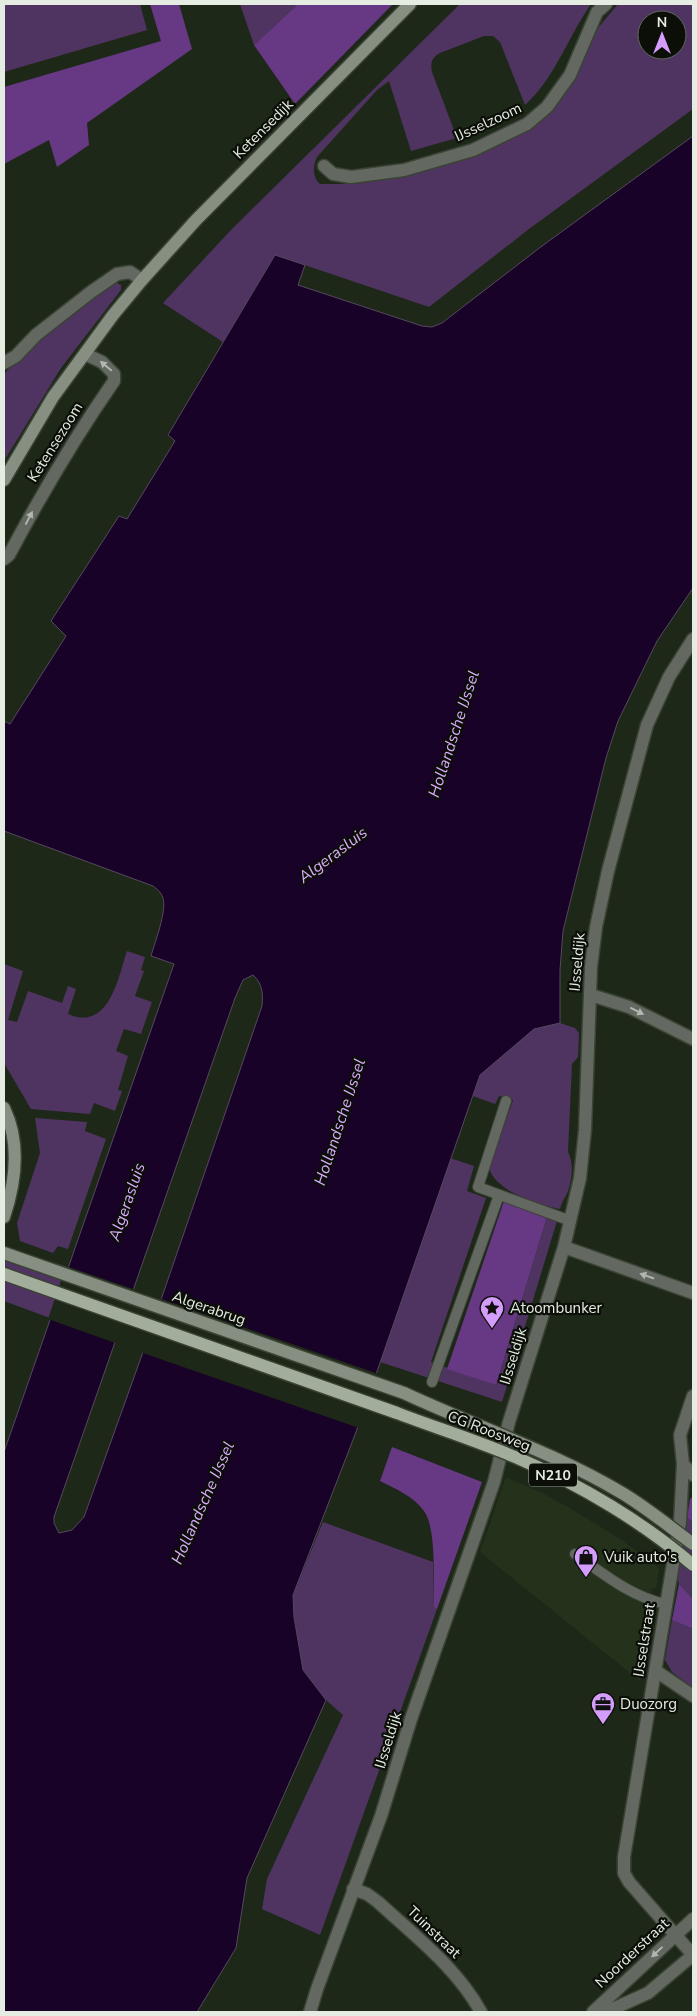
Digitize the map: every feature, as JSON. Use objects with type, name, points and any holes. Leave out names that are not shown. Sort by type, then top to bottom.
[{"type":"main road","name":"CG Roosweg","points":[[4,1274],[397,1413],[523,1460],[612,1507],[644,1528],[693,1565]]},
{"type":"street","name":"Ketensedijk","points":[[4,480],[53,397],[112,315],[196,220],[410,4]]},
{"type":"street","name":"IJsselzoom","points":[[324,166],[333,174],[351,177],[404,170],[473,150],[527,124],[546,107],[570,76],[597,12],[606,4]]},
{"type":"street","points":[[4,363],[16,356],[36,335],[59,316],[117,274],[130,272],[142,280]]},
{"type":"street","name":"Ketensezoom","points":[[4,559],[9,554],[42,492],[80,430],[114,381],[114,374],[102,362],[85,354]]},
{"type":"street","name":"IJsseldijk","points":[[310,2012],[381,1816],[411,1719],[494,1482],[510,1422],[564,1247],[580,1178],[585,1130],[590,967],[596,927],[647,725],[669,677],[693,639]]},
{"type":"street","points":[[590,995],[629,1007],[693,1039]]},
{"type":"street","points":[[4,1108],[15,1143],[15,1163],[14,1179],[4,1216]]},
{"type":"street","points":[[564,1247],[693,1293]]},
{"type":"street","name":"Algerabrug","points":[[4,1253],[404,1393]]},
{"type":"street","name":"CG Roosweg","points":[[404,1393],[579,1470],[623,1494],[693,1544]]},
{"type":"street","name":"IJsselstraat","points":[[693,1396],[680,1435],[683,1464],[680,1522],[624,1857],[624,1873],[629,1882],[693,1955]]},
{"type":"street","points":[[683,1464],[693,1475]]},
{"type":"street","points":[[656,1671],[693,1696]]},
{"type":"street","name":"Tuinstraat","points":[[353,1889],[367,1894],[378,1902],[441,1959],[475,2001],[481,2012]]},
{"type":"street","name":"Noorderstraat","points":[[593,2012],[693,1919]]},
{"type":"street","name":"Noorderstraat","points":[[606,2012],[648,1993],[693,1955]]},
{"type":"lane","points":[[506,1101],[478,1187],[571,1221]]},
{"type":"lane","points":[[432,1382],[499,1195]]},
{"type":"lane","points":[[575,1554],[621,1587],[650,1601],[666,1604]]},
{"type":"shaded area","points":[[4,4],[140,4],[147,30],[4,72]]},
{"type":"shaded area","points":[[150,4],[179,4],[192,49],[87,123],[89,145],[57,167],[49,140],[4,164],[4,87],[161,41]]},
{"type":"shaded area","points":[[240,4],[298,4],[254,45]]},
{"type":"shaded area","points":[[298,4],[393,4],[295,104],[254,45]]},
{"type":"shaded area","points":[[460,4],[591,4],[553,70],[536,94],[525,105],[500,42],[493,36],[484,36],[440,53],[433,58],[432,72],[457,138],[411,151],[389,81],[377,90],[317,157],[314,171],[320,184],[341,184],[392,176],[490,147],[566,87],[597,29],[618,4],[693,4],[693,109],[529,229],[429,307],[275,255],[223,342],[163,303],[230,231]]},
{"type":"shaded area","points":[[117,283],[121,285],[121,290],[61,368],[4,461],[4,374],[71,312]]},
{"type":"shaded area","points":[[127,951],[145,957],[141,970],[144,971],[135,996],[152,1002],[141,1034],[124,1029],[116,1051],[128,1056],[118,1090],[122,1091],[115,1111],[94,1103],[90,1114],[31,1109],[4,1063],[4,964],[23,971],[8,1020],[17,1022],[28,991],[62,1003],[68,986],[76,989],[68,1014],[82,1018],[93,1016],[110,999]]},
{"type":"shaded area","points":[[560,1023],[575,1028],[579,1033],[578,1057],[572,1064],[568,1152],[572,1166],[571,1176],[568,1191],[560,1209],[519,1196],[500,1184],[493,1176],[489,1168],[513,1100],[499,1096],[495,1104],[473,1096],[480,1075],[485,1069],[534,1029]]},
{"type":"shaded area","points":[[35,1118],[87,1122],[85,1131],[106,1139],[68,1249],[58,1246],[53,1253],[20,1241],[17,1223],[40,1153]]},
{"type":"shaded area","points":[[450,1158],[474,1166],[467,1191],[486,1198],[431,1362],[496,1385],[547,1217],[557,1221],[502,1402],[380,1362]]},
{"type":"shaded area","points":[[504,1201],[547,1217],[496,1385],[447,1369]]},
{"type":"shaded area","points":[[8,1249],[68,1267],[50,1318],[4,1301],[4,1260]]},
{"type":"shaded area","points":[[392,1447],[482,1482],[437,1609],[434,1607],[433,1543],[428,1519],[415,1501],[380,1481]]},
{"type":"shaded area","name":"Vuik auto's","points":[[506,1477],[568,1507],[623,1541],[659,1568],[656,1588],[652,1589],[648,1610],[652,1613],[640,1681],[480,1552]]},
{"type":"shaded area","points":[[693,1497],[693,1522],[687,1518],[690,1499]]},
{"type":"shaded area","points":[[687,1518],[693,1522],[693,1599],[679,1584],[675,1566]]},
{"type":"shaded area","points":[[323,1522],[433,1562],[434,1606],[437,1609],[320,1935],[262,1909],[267,1879],[343,1715],[326,1700],[303,1670],[294,1617],[293,1595]]},
{"type":"shaded area","points":[[679,1584],[693,1599],[693,1629],[672,1620]]},
{"type":"shaded area","points":[[672,1620],[693,1629],[693,1688],[672,1672],[665,1660]]},
{"type":"water","points":[[693,136],[693,588],[657,641],[618,721],[606,758],[563,931],[560,970],[560,1023],[534,1029],[480,1075],[356,1432],[293,1595],[294,1617],[303,1670],[326,1700],[247,1878],[236,1948],[197,2012],[4,2012],[4,1452],[174,964],[151,956],[160,927],[164,904],[161,894],[153,886],[4,831],[4,721],[10,724],[66,636],[51,621],[119,516],[127,519],[175,441],[168,435],[275,255],[305,265],[298,285],[422,326],[432,327],[442,323],[542,246]],"holes":[[[253,975],[262,989],[262,1006],[143,1352],[84,1517],[72,1530],[59,1533],[54,1523],[54,1517],[235,998],[243,980]]]},
{"type":"pier","points":[[66,1266],[136,1290],[118,1344],[48,1319]]},
{"type":"pier","points":[[159,1298],[379,1374],[359,1428],[140,1352]]},
{"type":"place","name":"Atoombunker","points":[[492,1329]]},
{"type":"place","name":"Vuik auto's","points":[[586,1578]]},
{"type":"place","name":"Duozorg","points":[[603,1725]]},
{"type":"water label","name":"Hollandsche IJssel","points":[[454,734]]},
{"type":"water label","name":"Algerasluis","points":[[333,855]]},
{"type":"water label","name":"Hollandsche IJssel","points":[[340,1122]]},
{"type":"water label","name":"Algerasluis","points":[[127,1202]]},
{"type":"water label","name":"Hollandsche IJssel","points":[[203,1503]]}]
